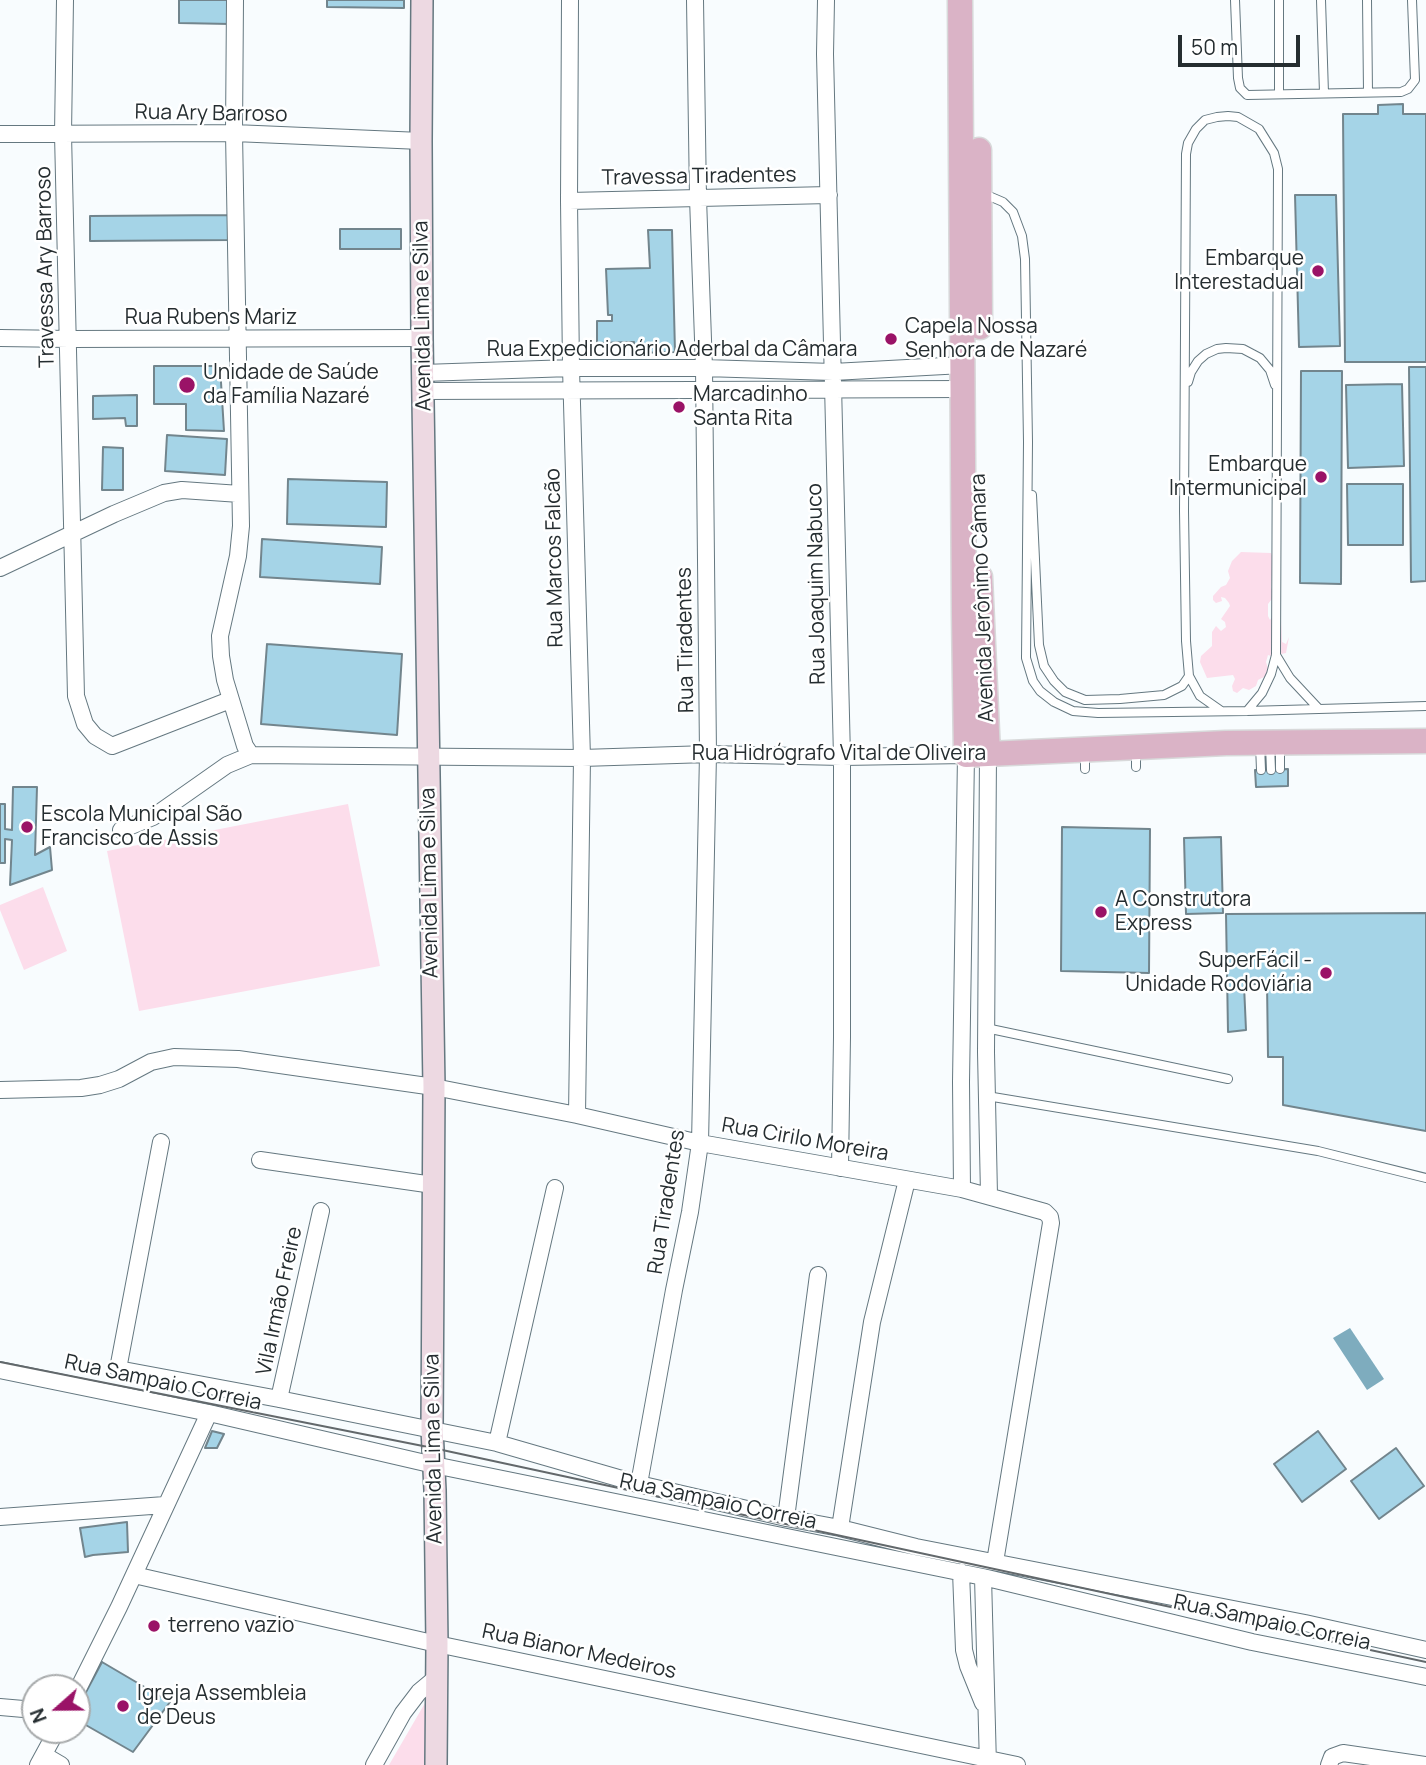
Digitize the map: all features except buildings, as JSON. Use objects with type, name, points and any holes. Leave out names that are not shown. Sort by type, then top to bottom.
[{"type":"main road","name":"Avenida Lima e Silva","points":[[422,0],[422,338],[434,1087],[432,1429],[437,1644],[436,1765]]},
{"type":"main road","name":"Avenida Jerônimo Câmara","points":[[960,0],[971,190],[980,590],[977,755]]},
{"type":"main road","name":"Avenida Jerônimo Câmara","points":[[976,0],[963,377],[964,614],[977,755]]},
{"type":"main road","name":"Rua Hidrógrafo Vital de Oliveira","points":[[977,755],[1085,759],[1136,757],[1270,742],[1426,741]]},
{"type":"street","name":"Travessa Ary Barroso","points":[[65,0],[63,134],[76,696],[85,724],[95,736],[112,746],[230,700]]},
{"type":"street","points":[[121,830],[153,817],[227,765],[251,755],[245,746],[230,700],[220,656],[220,636],[239,556],[241,526],[234,133],[235,0]]},
{"type":"street","name":"Rua Marcos Falcão","points":[[570,0],[571,368],[582,758],[577,1115]]},
{"type":"street","name":"Rua Tiradentes","points":[[639,1483],[690,1212],[699,1143],[708,754],[704,368],[695,0]]},
{"type":"street","name":"Rua Joaquim Nabuco","points":[[825,0],[842,757],[840,1168]]},
{"type":"street","name":"Rua Ary Barroso","points":[[0,134],[234,133],[421,141]]},
{"type":"street","name":"Travessa Tiradentes","points":[[569,201],[829,195]]},
{"type":"street","name":"Rua Rubens Mariz","points":[[0,338],[422,338]]},
{"type":"street","name":"Rua Expedicionário Aderbal da Câmara","points":[[423,382],[571,368],[704,368],[963,377]]},
{"type":"street","name":"Rua Expedicionário Aderbal da Câmara","points":[[423,382],[572,391],[704,390],[834,388],[963,377]]},
{"type":"street","points":[[0,568],[164,493],[190,490],[240,494]]},
{"type":"street","name":"Rua Hidrógrafo Vital de Oliveira","points":[[251,755],[582,758],[708,754],[842,757],[977,755]]},
{"type":"street","name":"Avenida Jerônimo Câmara","points":[[977,755],[989,1195]]},
{"type":"street","name":"Avenida Jerônimo Câmara","points":[[962,1189],[961,1082],[977,755]]},
{"type":"street","name":"Rua Cirilo Moreira","points":[[0,1090],[100,1085],[119,1079],[151,1062],[174,1057],[238,1059],[434,1087],[577,1115],[699,1143],[962,1189],[1045,1212],[1051,1220],[995,1562]]},
{"type":"street","name":"Rua Sampaio Correia","points":[[161,1142],[118,1369],[432,1429],[497,1443],[639,1483],[916,1547],[1305,1623],[1426,1650]]},
{"type":"street","points":[[260,1160],[433,1185]]},
{"type":"street","points":[[840,1528],[872,1322],[907,1180]]},
{"type":"street","points":[[497,1443],[555,1188]]},
{"type":"street","name":"Vila Irmão Freire","points":[[279,1399],[321,1211]]},
{"type":"street","points":[[786,1518],[818,1275]]},
{"type":"street","name":"Rua Sampaio Correia","points":[[0,1370],[209,1413],[434,1465],[961,1572],[1252,1642],[1426,1678]]},
{"type":"street","points":[[85,1674],[209,1413]]},
{"type":"street","points":[[0,1517],[166,1505]]},
{"type":"street","points":[[961,1572],[964,1650],[986,1711]]},
{"type":"street","name":"Rua Bianor Medeiros","points":[[134,1575],[437,1644],[1017,1765]]},
{"type":"street","points":[[983,1577],[988,1761]]},
{"type":"street","points":[[374,1765],[419,1692],[437,1677]]},
{"type":"street","points":[[0,1707],[21,1709]]},
{"type":"street","points":[[50,1744],[41,1760],[61,1765]]},
{"type":"street","points":[[1329,1762],[1337,1754],[1346,1753],[1426,1765]]},
{"type":"lane","points":[[1235,0],[1238,78],[1240,88],[1247,95],[1401,92],[1408,89],[1415,80],[1412,0]]},
{"type":"lane","points":[[1279,0],[1279,94]]},
{"type":"lane","points":[[1321,0],[1324,93]]},
{"type":"lane","points":[[1367,0],[1368,92]]},
{"type":"lane","points":[[1220,710],[1200,696],[1189,677],[1185,589],[1186,154],[1196,129],[1205,120],[1228,116],[1238,117],[1259,129],[1274,153],[1278,169],[1276,655],[1262,693],[1247,711]]},
{"type":"lane","points":[[971,190],[1003,202],[1013,212],[1022,236],[1026,259],[1026,658],[1033,681],[1040,691],[1054,702],[1073,711],[1098,713],[1426,706]]},
{"type":"lane","points":[[1184,391],[1198,361],[1206,354],[1226,348],[1243,349],[1260,358],[1270,370],[1278,391]]},
{"type":"lane","points":[[1027,370],[1039,645],[1044,666],[1065,692],[1085,700],[1164,695],[1182,686],[1189,677]]},
{"type":"lane","points":[[1185,589],[1196,589]]},
{"type":"lane","points":[[1276,655],[1290,678],[1318,708]]},
{"type":"lane","points":[[1270,742],[1275,770]]},
{"type":"lane","points":[[1261,770],[1270,742]]},
{"type":"lane","points":[[986,1028],[1111,1050],[1228,1079]]},
{"type":"lane","points":[[987,1096],[1318,1151],[1426,1178]]},
{"type":"shaded area","points":[[1241,552],[1271,553],[1271,589],[1274,586],[1281,587],[1268,604],[1268,616],[1270,620],[1272,617],[1281,620],[1282,642],[1286,644],[1289,637],[1286,653],[1277,658],[1268,655],[1266,662],[1269,672],[1258,680],[1256,686],[1249,690],[1243,688],[1237,693],[1233,691],[1233,675],[1207,678],[1200,662],[1201,656],[1212,646],[1212,632],[1216,626],[1221,631],[1226,627],[1221,619],[1230,606],[1229,603],[1221,597],[1222,601],[1216,603],[1213,596],[1226,585],[1230,578],[1228,571],[1232,561]]},
{"type":"shaded area","points":[[348,804],[380,966],[139,1011],[107,851]]},
{"type":"shaded area","points":[[43,887],[67,951],[24,970],[0,905]]},
{"type":"shaded area","points":[[425,1703],[425,1765],[389,1765]]},
{"type":"water","points":[[1350,1328],[1384,1379],[1367,1390],[1333,1338]]},
{"type":"tram line","points":[[0,1362],[433,1448],[1426,1662]]},
{"type":"place","name":"Embarque Interestadual","points":[[1318,271]]},
{"type":"place","name":"Capela Nossa Senhora de Nazaré","points":[[891,339]]},
{"type":"place","name":"Unidade de Saúde da Família Nazaré","points":[[187,385]]},
{"type":"place","name":"Marcadinho Santa Rita","points":[[679,407]]},
{"type":"place","name":"Embarque Intermunicipal","points":[[1321,477]]},
{"type":"place","name":"Escola Municipal São Francisco de Assis","points":[[27,827]]},
{"type":"place","name":"A Construtora Express","points":[[1101,912]]},
{"type":"place","name":"SuperFácil - Unidade Rodoviária","points":[[1326,973]]},
{"type":"place","name":"terreno vazio","points":[[154,1626]]},
{"type":"place","name":"Igreja Assembleia de Deus","points":[[123,1706]]}]
